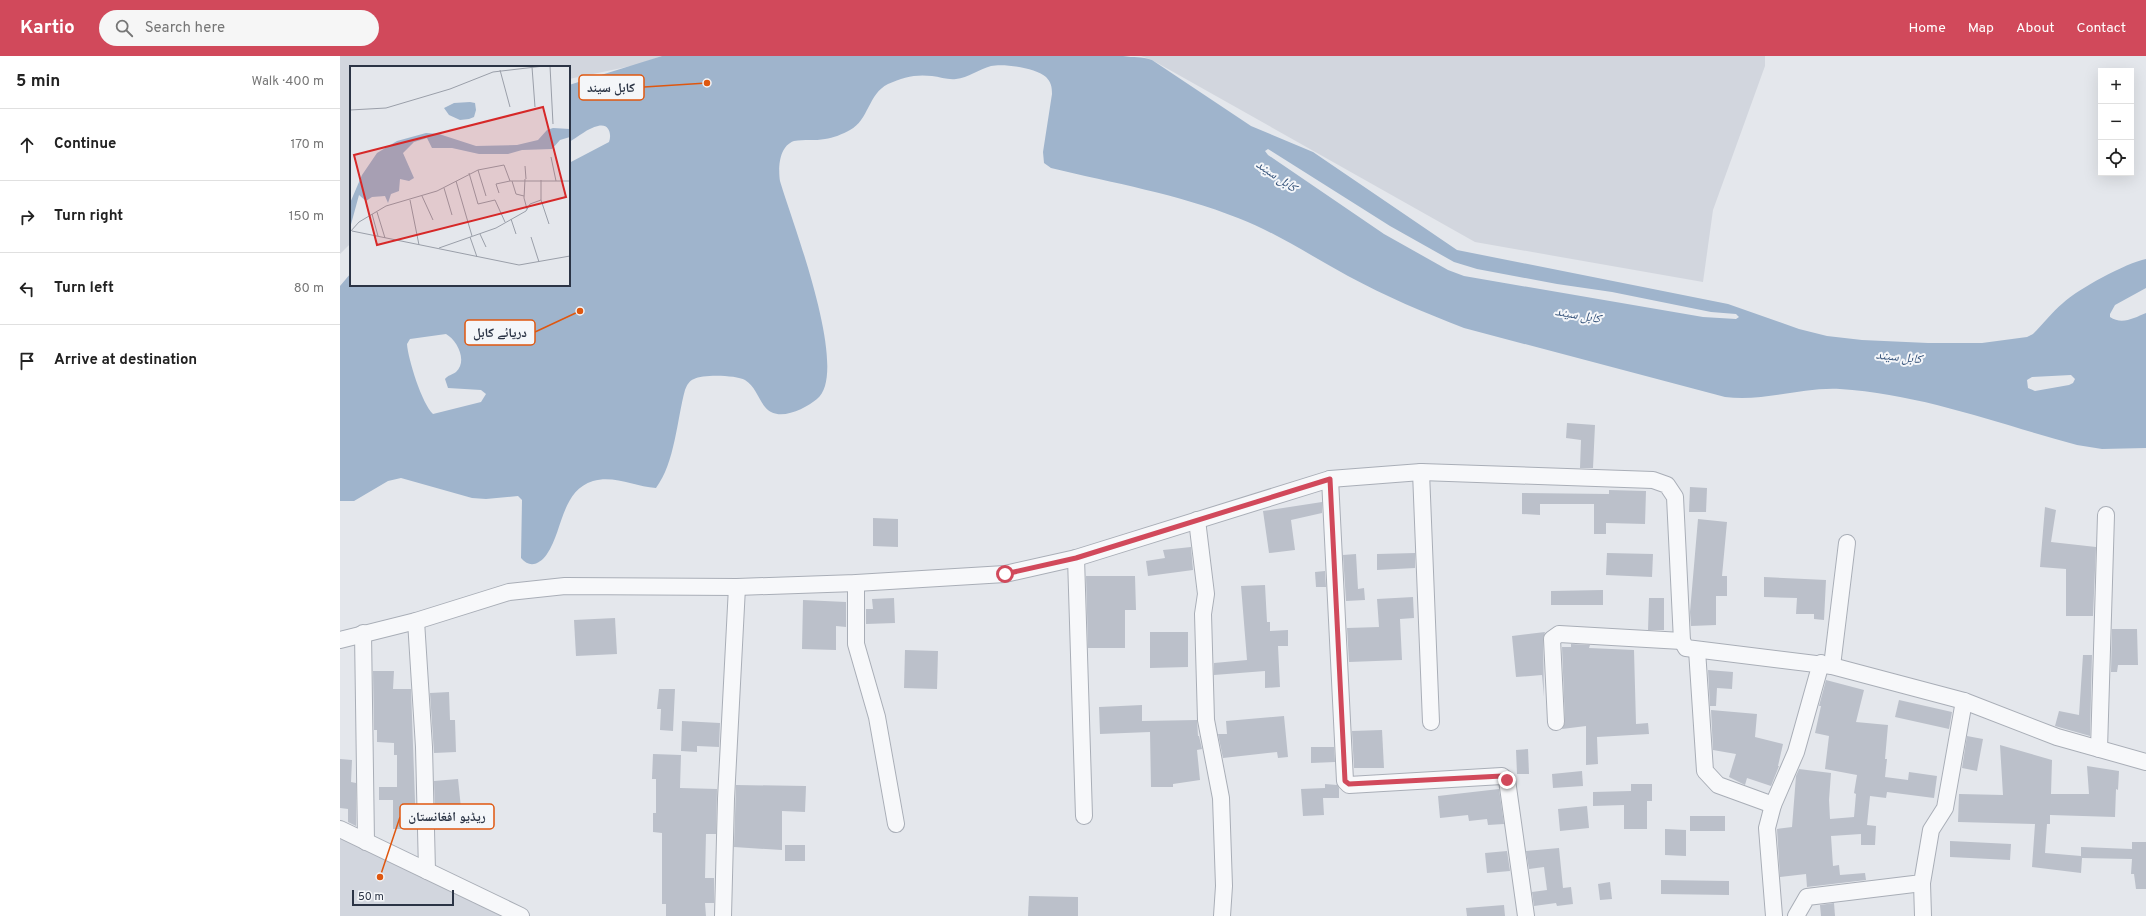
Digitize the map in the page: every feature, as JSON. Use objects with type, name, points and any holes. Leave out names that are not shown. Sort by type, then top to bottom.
[{"type":"street","points":[[1422,472],[1431,722]]},
{"type":"street","points":[[340,640],[363,633],[416,621],[509,592],[565,586],[737,587],[856,583],[1005,574],[1076,558],[1330,479],[1422,472],[1653,480],[1667,485],[1675,497],[1682,641],[1686,648],[1827,664],[1964,701],[2057,737],[2146,762]]},
{"type":"street","points":[[1330,479],[1345,781],[1349,784],[1502,776],[1507,780],[1526,916]]},
{"type":"street","points":[[2099,749],[2106,515]]},
{"type":"street","points":[[1197,520],[1206,594],[1203,614],[1206,720],[1221,798],[1224,886],[1222,916]]},
{"type":"street","points":[[1774,916],[1767,828],[1773,805],[1796,752],[1827,664],[1847,543]]},
{"type":"street","points":[[1076,558],[1084,816]]},
{"type":"street","points":[[856,583],[856,644],[877,717],[896,824]]},
{"type":"street","points":[[723,916],[727,791],[737,587]]},
{"type":"street","points":[[416,621],[424,747],[427,871]]},
{"type":"street","points":[[363,633],[366,842]]},
{"type":"street","points":[[1556,722],[1552,639],[1554,636],[1558,634],[1682,641]]},
{"type":"street","points":[[1696,650],[1705,771],[1718,785],[1773,805]]},
{"type":"street","points":[[1923,916],[1922,883],[1931,830],[1945,808],[1964,701]]},
{"type":"street","points":[[340,829],[521,916]]},
{"type":"street","points":[[1796,916],[1807,897],[1922,883]]},
{"type":"shaded area","points":[[340,56],[662,56],[636,65],[570,79],[570,66],[350,66],[350,244],[340,254]]},
{"type":"shaded area","points":[[1141,56],[1765,56],[1765,66],[1713,210],[1703,282],[1475,242],[1152,60]]},
{"type":"shaded area","points":[[340,838],[501,916],[340,916]]},
{"type":"water","points":[[662,56],[1123,56],[1152,60],[1251,126],[1313,152],[1457,250],[1728,304],[1799,329],[1827,336],[1862,340],[1928,343],[1982,343],[2027,337],[2033,334],[2051,314],[2079,291],[2115,271],[2137,261],[2146,259],[2146,288],[2115,305],[2110,317],[2124,321],[2146,313],[2146,448],[2102,449],[2077,445],[1930,403],[1870,392],[1826,389],[1754,398],[1725,397],[1464,328],[1376,290],[1280,238],[1238,218],[1192,202],[1051,168],[1044,163],[1043,152],[1052,94],[1050,83],[1046,77],[1035,71],[1020,67],[997,65],[987,67],[965,77],[956,79],[920,75],[904,78],[888,84],[881,88],[876,94],[861,120],[850,130],[838,136],[828,138],[794,141],[782,152],[779,170],[780,181],[806,260],[815,294],[823,328],[827,359],[826,383],[817,399],[806,407],[791,413],[776,414],[770,412],[765,407],[754,389],[741,378],[704,376],[692,380],[688,383],[685,390],[675,440],[667,466],[656,488],[609,479],[593,481],[582,486],[569,502],[547,554],[535,564],[528,563],[521,558],[522,500],[518,496],[486,499],[472,498],[401,478],[388,481],[354,501],[340,501],[340,286],[350,274],[350,286],[570,286],[570,162],[609,142],[610,136],[609,130],[602,125],[587,131],[570,141],[570,85]],"holes":[[[1268,149],[1390,226],[1454,262],[1477,269],[1557,284],[1612,292],[1711,312],[1736,314],[1739,317],[1736,319],[1703,317],[1464,276],[1448,270],[1384,234],[1268,155],[1265,151]],[[446,334],[454,341],[460,351],[461,357],[461,362],[456,372],[445,379],[448,388],[481,390],[486,394],[481,402],[433,414],[424,401],[420,391],[407,344],[410,339]],[[2071,375],[2075,379],[2073,383],[2069,385],[2035,391],[2028,388],[2027,380],[2032,377]]]},
{"type":"building","points":[[1567,423],[1595,425],[1593,468],[1580,468],[1581,440],[1566,438]]},
{"type":"building","points":[[1690,487],[1707,488],[1706,512],[1689,512]]},
{"type":"building","points":[[1609,490],[1646,491],[1645,524],[1606,523],[1606,534],[1594,534],[1594,504],[1540,504],[1540,515],[1522,514],[1522,493],[1609,494]]},
{"type":"building","points":[[1322,502],[1322,513],[1291,520],[1295,550],[1269,553],[1263,511]]},
{"type":"building","points":[[2045,507],[2056,510],[2051,542],[2096,547],[2093,616],[2066,616],[2066,569],[2040,567]]},
{"type":"building","points":[[873,518],[898,519],[898,547],[873,546]]},
{"type":"building","points":[[1698,519],[1727,522],[1722,576],[1727,576],[1727,596],[1716,596],[1716,625],[1691,626],[1690,612]]},
{"type":"building","points":[[1191,547],[1193,570],[1148,576],[1146,561],[1165,558],[1163,550]]},
{"type":"building","points":[[1415,553],[1415,568],[1377,570],[1377,554]]},
{"type":"building","points":[[1607,553],[1653,554],[1652,577],[1606,575]]},
{"type":"building","points":[[1356,554],[1358,589],[1364,588],[1365,600],[1346,601],[1343,555]]},
{"type":"building","points":[[1325,571],[1326,587],[1316,587],[1315,572]]},
{"type":"building","points":[[1086,576],[1135,576],[1136,610],[1125,610],[1125,648],[1088,648]]},
{"type":"building","points":[[1764,577],[1826,580],[1824,620],[1814,619],[1814,614],[1796,614],[1797,598],[1764,597]]},
{"type":"building","points":[[1265,585],[1267,622],[1270,622],[1270,631],[1288,630],[1288,646],[1278,646],[1280,687],[1265,688],[1265,671],[1214,675],[1214,663],[1247,660],[1241,586]]},
{"type":"building","points":[[1603,590],[1603,605],[1551,605],[1551,591]]},
{"type":"building","points":[[1413,597],[1414,618],[1400,619],[1402,660],[1349,662],[1347,628],[1379,627],[1377,599]]},
{"type":"building","points":[[894,598],[895,623],[866,624],[866,609],[873,609],[872,599]]},
{"type":"building","points":[[1649,598],[1664,598],[1664,630],[1648,630]]},
{"type":"building","points":[[803,600],[846,602],[846,627],[836,626],[836,650],[802,649]]},
{"type":"building","points":[[615,618],[617,654],[576,656],[574,620]]},
{"type":"building","points":[[2112,629],[2137,629],[2138,665],[2118,665],[2117,672],[2111,672]]},
{"type":"building","points":[[1150,632],[1188,632],[1188,667],[1150,668]]},
{"type":"building","points":[[1545,632],[1543,639],[1544,697],[1542,675],[1516,677],[1512,636]]},
{"type":"building","points":[[1571,644],[1590,645],[1589,648],[1634,650],[1636,724],[1648,723],[1649,734],[1597,737],[1598,764],[1586,765],[1586,726],[1562,729],[1565,722],[1562,647],[1571,647]]},
{"type":"building","points":[[905,650],[938,651],[937,689],[904,688]]},
{"type":"building","points":[[2083,655],[2092,655],[2090,736],[2055,726],[2059,711],[2079,715]]},
{"type":"building","points":[[1708,670],[1733,672],[1732,689],[1717,688],[1716,706],[1710,706]]},
{"type":"building","points":[[373,671],[394,671],[393,689],[411,689],[416,829],[393,829],[393,800],[379,800],[379,787],[397,787],[397,755],[394,755],[394,743],[377,742],[377,730],[374,730]]},
{"type":"building","points":[[1826,680],[1864,690],[1856,722],[1888,725],[1885,777],[1908,780],[1909,772],[1937,776],[1934,798],[1887,792],[1886,798],[1870,796],[1867,825],[1876,826],[1875,845],[1861,845],[1861,834],[1831,836],[1833,866],[1839,865],[1840,875],[1865,873],[1866,880],[1807,887],[1806,874],[1780,877],[1777,829],[1792,827],[1796,776],[1799,769],[1831,773],[1829,800],[1830,819],[1854,817],[1856,794],[1854,793],[1857,775],[1825,769],[1829,736],[1815,733],[1821,706],[1819,706]]},
{"type":"building","points":[[659,689],[675,689],[673,731],[660,730],[661,709],[657,709]]},
{"type":"building","points":[[449,692],[450,720],[455,720],[456,752],[434,753],[430,693]]},
{"type":"building","points":[[1899,700],[1952,712],[1949,729],[1895,717]]},
{"type":"building","points":[[1142,705],[1142,721],[1197,720],[1198,736],[1202,749],[1197,750],[1200,780],[1173,784],[1173,787],[1151,787],[1150,732],[1100,734],[1099,707]]},
{"type":"building","points":[[1711,710],[1757,714],[1755,737],[1783,744],[1779,766],[1771,786],[1747,778],[1745,785],[1729,777],[1736,754],[1713,750]]},
{"type":"building","points":[[1284,716],[1288,757],[1278,758],[1277,752],[1223,758],[1218,734],[1227,734],[1226,721]]},
{"type":"building","points":[[682,721],[720,723],[719,747],[697,746],[697,752],[681,751]]},
{"type":"building","points":[[1382,730],[1384,768],[1354,768],[1352,731]]},
{"type":"building","points":[[1967,736],[1983,739],[1977,771],[1962,768]]},
{"type":"building","points":[[2000,745],[2052,760],[2051,794],[2089,794],[2087,766],[2119,771],[2118,790],[2116,789],[2115,817],[2050,815],[2050,824],[2047,824],[2045,853],[2081,856],[2081,847],[2132,849],[2132,842],[2146,842],[2146,889],[2136,889],[2134,874],[2131,874],[2132,859],[2082,858],[2081,873],[2032,867],[2035,824],[1958,822],[1959,794],[2003,795]]},
{"type":"building","points":[[1311,747],[1334,747],[1335,762],[1311,763]]},
{"type":"building","points":[[1528,749],[1529,774],[1517,774],[1516,750]]},
{"type":"building","points":[[653,754],[681,755],[680,788],[717,789],[716,834],[706,834],[705,878],[714,878],[714,903],[705,903],[706,916],[666,916],[666,904],[662,904],[662,833],[653,832],[653,813],[656,813],[656,779],[652,779]]},
{"type":"building","points":[[340,759],[352,760],[351,782],[356,783],[356,826],[348,822],[348,809],[340,808]]},
{"type":"building","points":[[1582,771],[1583,786],[1553,788],[1552,774]]},
{"type":"building","points":[[458,779],[461,808],[435,810],[434,781]]},
{"type":"building","points":[[1325,784],[1337,785],[1339,788],[1339,798],[1323,798],[1324,815],[1303,816],[1301,789],[1325,788]]},
{"type":"building","points":[[1631,784],[1652,784],[1652,801],[1647,801],[1647,829],[1624,829],[1624,805],[1593,806],[1593,792],[1631,791]]},
{"type":"building","points":[[736,785],[806,786],[805,812],[782,811],[782,850],[734,847]]},
{"type":"building","points":[[1499,789],[1504,824],[1488,825],[1487,819],[1469,821],[1468,815],[1440,818],[1438,796]]},
{"type":"building","points":[[1587,806],[1589,828],[1560,831],[1558,809]]},
{"type":"building","points":[[1690,816],[1725,816],[1725,831],[1690,831]]},
{"type":"building","points":[[1665,829],[1686,830],[1686,856],[1665,855]]},
{"type":"building","points":[[1950,841],[2011,844],[2010,860],[1950,857]]},
{"type":"building","points":[[785,845],[805,845],[805,861],[785,861]]},
{"type":"building","points":[[1559,848],[1563,888],[1571,887],[1573,904],[1557,906],[1556,903],[1534,906],[1532,892],[1547,890],[1544,867],[1529,869],[1526,851]]},
{"type":"building","points":[[1507,851],[1510,871],[1487,873],[1485,853]]},
{"type":"building","points":[[1661,880],[1729,881],[1729,895],[1661,894]]},
{"type":"building","points":[[1610,882],[1612,899],[1600,900],[1598,884]]},
{"type":"building","points":[[1029,896],[1078,897],[1078,916],[1028,916]]},
{"type":"building","points":[[1834,903],[1835,916],[1821,916],[1820,905]]},
{"type":"building","points":[[1504,905],[1505,916],[1467,916],[1466,908]]},
{"type":"place","name":"کابل سيند","points":[[707,83]]},
{"type":"place","name":"دریائے کابل","points":[[580,311]]},
{"type":"place","name":"ریڈیو افغانستان","points":[[380,877]]},
{"type":"route","points":[[1005,574],[1076,558],[1330,479],[1345,781],[1349,784],[1502,776],[1507,780]]}]
